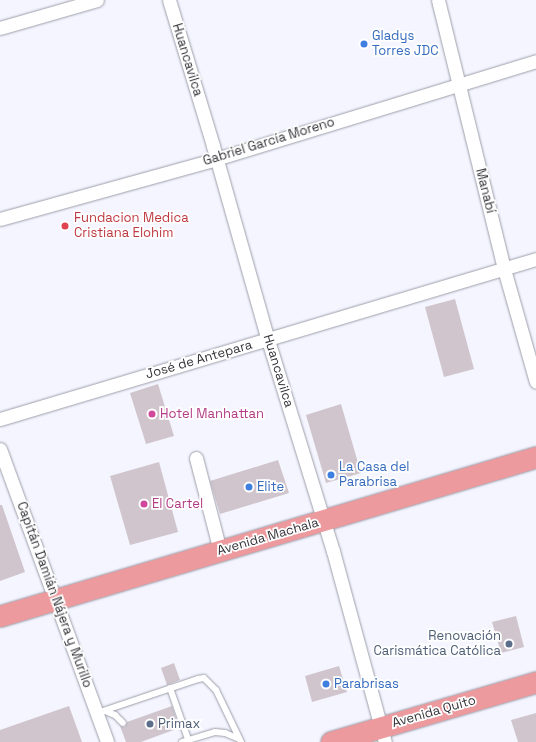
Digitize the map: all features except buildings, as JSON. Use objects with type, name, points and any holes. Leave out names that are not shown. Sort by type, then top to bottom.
[{"type":"main road","name":"Avenida Machala","points":[[0,616],[536,457]]},
{"type":"main road","name":"Avenida Quito","points":[[331,742],[383,735],[536,682]]},
{"type":"street","points":[[0,28],[97,0]]},
{"type":"street","name":"Huancavilca","points":[[169,0],[268,340],[324,520],[383,735]]},
{"type":"street","name":"Manabí","points":[[438,0],[504,269],[536,382]]},
{"type":"street","name":"Gabriel García Moreno","points":[[0,219],[216,159],[536,61]]},
{"type":"street","name":"José de Antepara","points":[[0,419],[536,259]]},
{"type":"street","name":"Capitán Damián Nájera y Murillo","points":[[0,449],[56,599],[101,712],[107,742]]},
{"type":"street","points":[[196,458],[220,551]]},
{"type":"lane","points":[[101,712],[204,678],[210,683],[223,703],[240,740]]},
{"type":"lane","points":[[170,688],[186,741],[215,732],[225,733],[240,740]]},
{"type":"lane","points":[[101,712],[115,715],[123,724]]},
{"type":"place","name":"Gladys Torres JDC","points":[[364,44]]},
{"type":"place","name":"Fundacion Medica Cristiana Elohim","points":[[65,226]]},
{"type":"place","name":"Hotel Manhattan","points":[[152,414]]},
{"type":"place","name":"La Casa del Parabrisa","points":[[331,475]]},
{"type":"place","name":"Elite","points":[[249,487]]},
{"type":"place","name":"El Cartel","points":[[144,504]]},
{"type":"place","name":"Renovación Carismática Católica","points":[[509,644]]},
{"type":"place","name":"Parabrisas","points":[[326,684]]},
{"type":"place","name":"Primax","points":[[150,724]]}]
